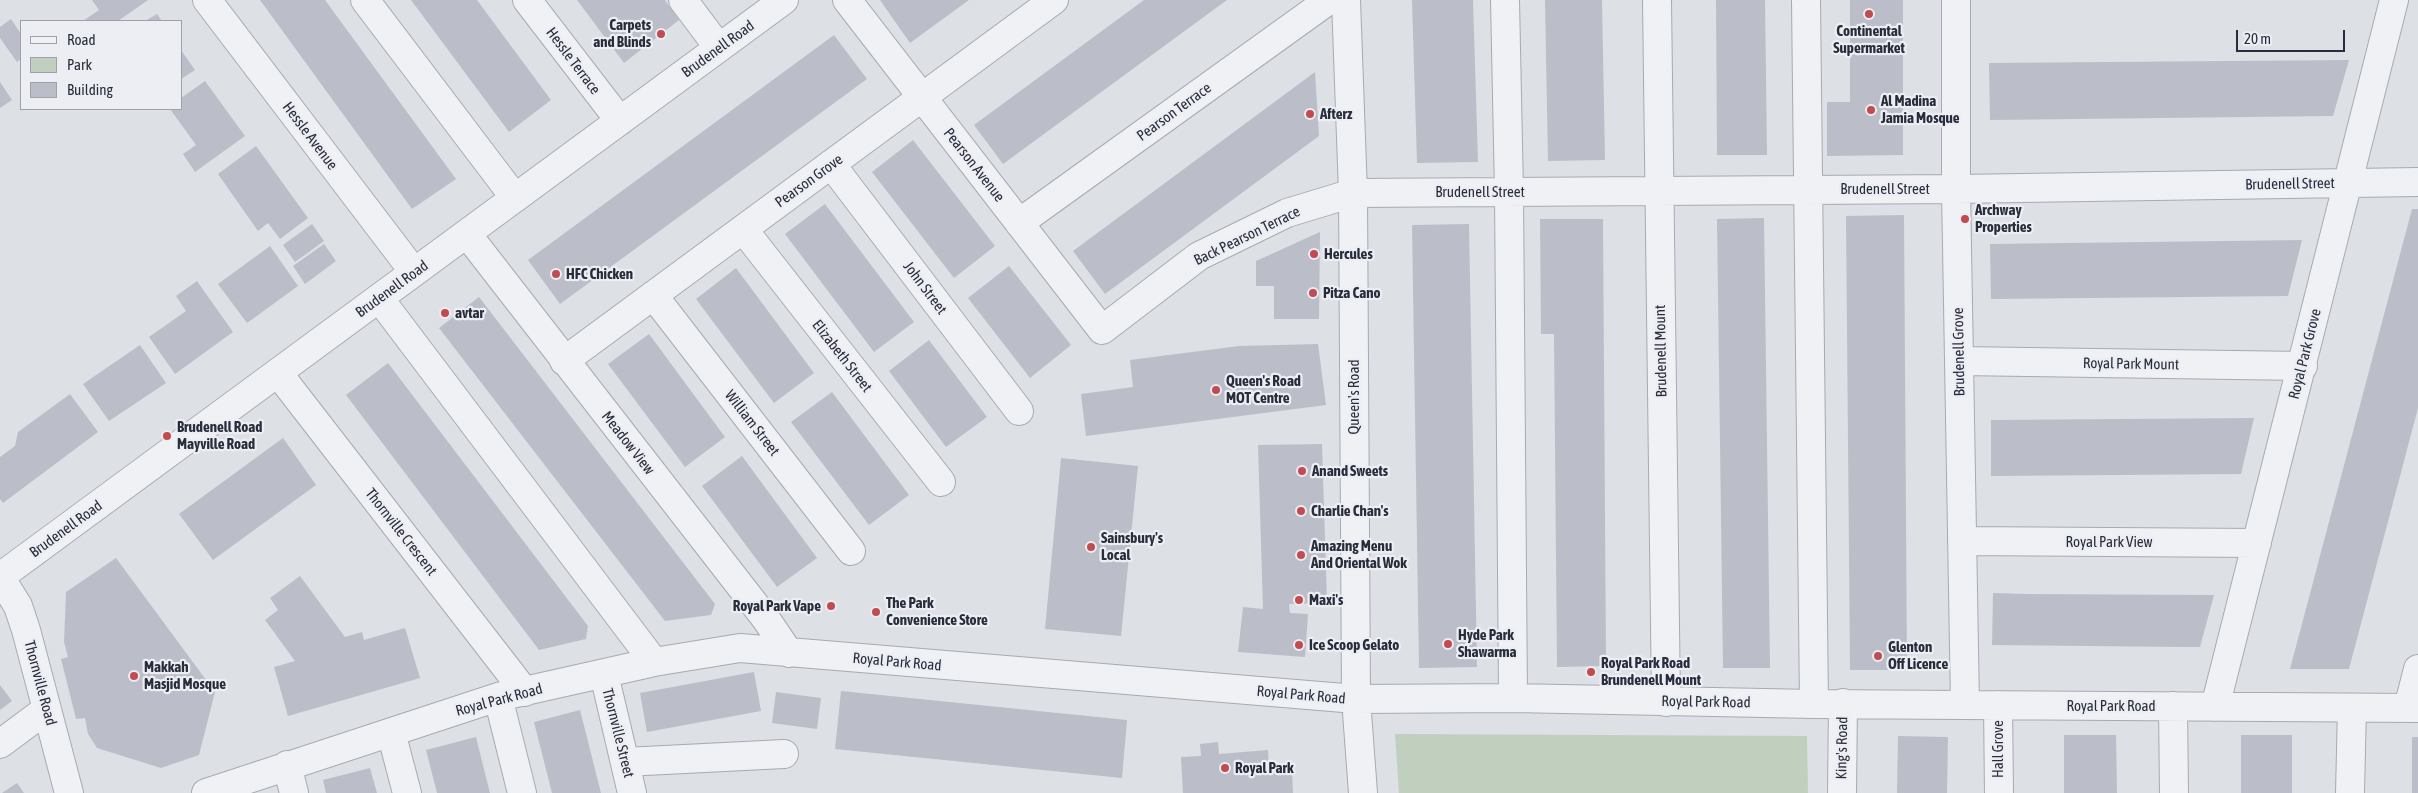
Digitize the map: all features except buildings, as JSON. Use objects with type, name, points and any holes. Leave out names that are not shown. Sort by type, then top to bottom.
[{"type":"street","name":"Hessle Avenue","points":[[207,0],[414,272]]},
{"type":"street","points":[[364,0],[515,198]]},
{"type":"street","name":"Hessle Terrace","points":[[527,0],[620,121]]},
{"type":"street","points":[[683,0],[719,48]]},
{"type":"street","name":"Brudenell Road","points":[[0,577],[784,0]]},
{"type":"street","name":"Pearson Avenue","points":[[846,0],[1102,330]]},
{"type":"street","name":"Pearson Grove","points":[[564,361],[1054,0]]},
{"type":"street","name":"Pearson Terrace","points":[[1019,223],[1329,0]]},
{"type":"street","name":"Queen's Road","points":[[1346,0],[1353,193],[1356,699],[1363,793]]},
{"type":"street","points":[[1504,0],[1509,192],[1513,698]]},
{"type":"street","name":"Brudenell Mount","points":[[1657,0],[1666,702]]},
{"type":"street","points":[[1806,0],[1814,704]]},
{"type":"street","name":"Brudenell Grove","points":[[1956,0],[1956,189],[1965,704]]},
{"type":"street","name":"Royal Park Grove","points":[[2215,706],[2303,366],[2394,0]]},
{"type":"street","name":"John Street","points":[[831,164],[1019,411]]},
{"type":"street","name":"Brudenell Street","points":[[1353,193],[1956,189],[2418,182]]},
{"type":"street","name":"Back Pearson Terrace","points":[[1102,330],[1199,256],[1286,213],[1353,193]]},
{"type":"street","name":"Elizabeth Street","points":[[743,229],[941,482]]},
{"type":"street","name":"Meadow View","points":[[467,234],[766,619],[790,653]]},
{"type":"street","name":"William Street","points":[[653,295],[851,551]]},
{"type":"street","points":[[379,298],[654,662]]},
{"type":"street","name":"Royal Park Mount","points":[[1959,361],[2303,366]]},
{"type":"street","name":"Thornville Crescent","points":[[278,373],[525,692]]},
{"type":"street","name":"Royal Park View","points":[[1962,541],[2257,543]]},
{"type":"street","name":"Thornville Road","points":[[0,577],[18,606],[69,793]]},
{"type":"street","name":"Royal Park Road","points":[[206,793],[498,697],[654,662],[740,648],[1356,699],[1513,698],[1814,704],[2413,708]]},
{"type":"street","points":[[2413,708],[2418,669]]},
{"type":"street","name":"Thornville Street","points":[[604,674],[632,793]]},
{"type":"street","points":[[498,697],[522,793]]},
{"type":"street","name":"King's Road","points":[[1842,793],[1843,703]]},
{"type":"street","name":"Hall Grove","points":[[1998,705],[1999,793]]},
{"type":"street","points":[[2173,706],[2174,793]]},
{"type":"street","points":[[2350,793],[2352,708]]},
{"type":"street","points":[[0,744],[47,710]]},
{"type":"street","points":[[391,732],[407,793]]},
{"type":"street","points":[[625,762],[784,754]]},
{"type":"street","points":[[287,765],[294,793]]},
{"type":"green space","points":[[1395,734],[1807,736],[1808,793],[1399,793]]},
{"type":"place","name":"Continental Supermarket","points":[[1869,14]]},
{"type":"place","name":"Carpets and Blinds","points":[[661,34]]},
{"type":"place","name":"Al Madina Jamia Mosque","points":[[1871,110]]},
{"type":"place","name":"Afterz","points":[[1310,114]]},
{"type":"place","name":"Archway Properties","points":[[1965,219]]},
{"type":"place","name":"Hercules","points":[[1314,254]]},
{"type":"place","name":"HFC Chicken","points":[[556,274]]},
{"type":"place","name":"Pitza Cano","points":[[1313,293]]},
{"type":"place","name":"avtar","points":[[445,313]]},
{"type":"place","name":"Queen's Road MOT Centre","points":[[1216,390]]},
{"type":"place","name":"Brudenell Road Mayville Road","points":[[167,436]]},
{"type":"place","name":"Anand Sweets","points":[[1302,471]]},
{"type":"place","name":"Charlie Chan's","points":[[1301,511]]},
{"type":"place","name":"Sainsbury's Local","points":[[1091,547]]},
{"type":"place","name":"Amazing Menu And Oriental Wok","points":[[1301,555]]},
{"type":"place","name":"Maxi's","points":[[1299,600]]},
{"type":"place","name":"Royal Park Vape","points":[[831,606]]},
{"type":"place","name":"The Park Convenience Store","points":[[876,612]]},
{"type":"place","name":"Hyde Park Shawarma","points":[[1448,644]]},
{"type":"place","name":"Ice Scoop Gelato","points":[[1299,645]]},
{"type":"place","name":"Glenton Off Licence","points":[[1878,656]]},
{"type":"place","name":"Royal Park Road Brundenell Mount","points":[[1591,672]]},
{"type":"place","name":"Makkah Masjid Mosque","points":[[134,676]]},
{"type":"place","name":"Royal Park","points":[[1225,768]]}]
